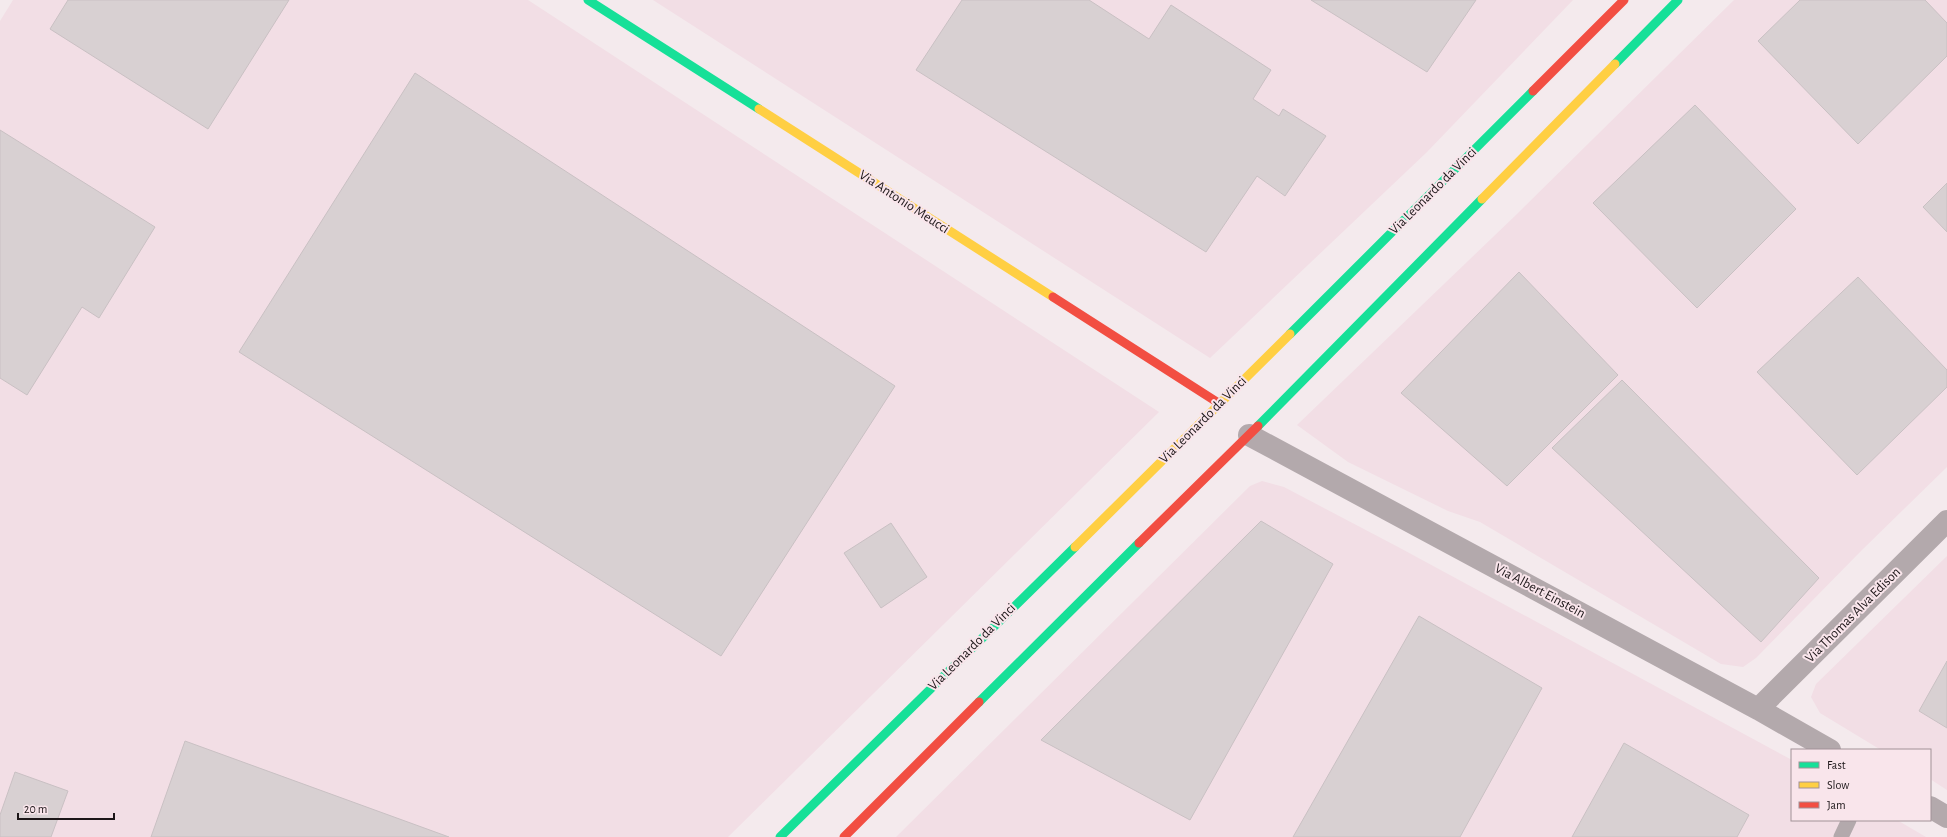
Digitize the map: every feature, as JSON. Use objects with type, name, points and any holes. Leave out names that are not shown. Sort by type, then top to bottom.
[{"type":"main road","name":"Via Antonio Meucci","points":[[588,0],[1220,404]]},
{"type":"main road","name":"Via Leonardo da Vinci","points":[[780,837],[1220,404],[1624,0]]},
{"type":"main road","points":[[844,837],[1089,592],[1250,435],[1678,0]]},
{"type":"street","name":"Via Albert Einstein","points":[[1250,435],[1758,709],[1828,749]]},
{"type":"street","name":"Via Thomas Alva Edison","points":[[1758,709],[1947,521]]},
{"type":"street","points":[[1931,808],[1947,817]]},
{"type":"lane","points":[[1841,837],[1849,821]]},
{"type":"shaded area","points":[[13,0],[528,0],[1159,412],[728,837],[0,837],[0,21]]},
{"type":"shaded area","points":[[653,0],[1573,0],[1427,152],[1210,358]]},
{"type":"shaded area","points":[[1734,0],[1947,0],[1947,467],[1862,550],[1756,658],[1743,667],[1721,664],[1480,522],[1448,511],[1348,462],[1297,425],[1517,214]]},
{"type":"shaded area","points":[[1262,481],[1284,487],[1791,759],[1791,821],[1899,821],[1926,837],[896,837],[1250,486]]},
{"type":"shaded area","points":[[1947,556],[1947,790],[1931,780],[1931,749],[1879,749],[1820,713],[1811,697],[1816,684]]},
{"type":"building","points":[[68,0],[289,0],[208,129],[50,29]]},
{"type":"building","points":[[962,0],[1089,0],[1149,39],[1171,5],[1271,70],[1253,99],[1279,116],[1283,109],[1326,136],[1285,196],[1257,176],[1206,252],[916,70]]},
{"type":"building","points":[[1311,0],[1476,0],[1427,72]]},
{"type":"building","points":[[1800,0],[1925,0],[1947,23],[1947,56],[1858,144],[1758,41]]},
{"type":"building","points":[[415,73],[895,386],[721,656],[239,352]]},
{"type":"building","points":[[1695,105],[1796,209],[1697,308],[1593,203]]},
{"type":"building","points":[[0,130],[155,227],[99,318],[82,307],[27,395],[0,378]]},
{"type":"building","points":[[1947,183],[1947,232],[1923,207]]},
{"type":"building","points":[[1519,272],[1618,375],[1507,486],[1401,393]]},
{"type":"building","points":[[1858,277],[1947,370],[1947,387],[1857,475],[1757,372]]},
{"type":"building","points":[[1622,380],[1819,578],[1761,642],[1552,448]]},
{"type":"building","points":[[1261,521],[1333,564],[1190,820],[1041,740]]},
{"type":"building","points":[[891,523],[927,577],[881,608],[844,553]]},
{"type":"building","points":[[1419,616],[1542,688],[1460,837],[1293,837]]},
{"type":"building","points":[[1947,661],[1947,728],[1919,711]]},
{"type":"building","points":[[185,741],[449,837],[151,837]]},
{"type":"building","points":[[1624,743],[1749,815],[1737,837],[1572,837]]},
{"type":"building","points":[[15,772],[68,791],[51,837],[0,837],[0,815]]},
{"type":"traffic: fast","points":[[588,0],[759,109]]},
{"type":"traffic: fast","points":[[1615,64],[1678,0]]},
{"type":"traffic: fast","points":[[1290,334],[1533,91]]},
{"type":"traffic: fast","points":[[1258,426],[1482,199]]},
{"type":"traffic: fast","points":[[979,702],[1139,543]]},
{"type":"traffic: fast","points":[[780,837],[1075,547]]},
{"type":"traffic: slow","points":[[1482,199],[1615,64]]},
{"type":"traffic: slow","points":[[759,109],[1053,297]]},
{"type":"traffic: slow","points":[[1075,547],[1290,334]]},
{"type":"traffic: jam","points":[[1533,91],[1624,0]]},
{"type":"traffic: jam","points":[[1053,297],[1220,404]]},
{"type":"traffic: jam","points":[[1139,543],[1258,426]]},
{"type":"traffic: jam","points":[[844,837],[979,702]]}]
